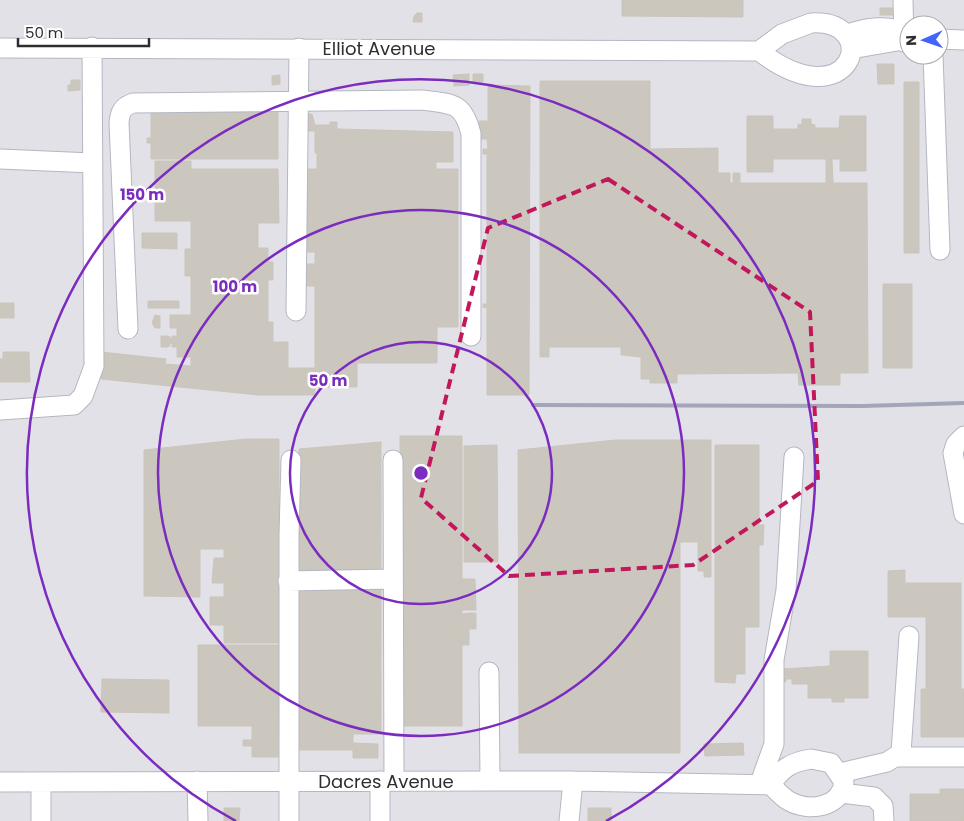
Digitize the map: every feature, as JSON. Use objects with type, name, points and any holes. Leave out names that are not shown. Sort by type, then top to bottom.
[{"type":"street","points":[[903,0],[904,15]]},
{"type":"street","points":[[822,22],[832,25],[848,42],[850,59],[843,69],[823,77],[791,70],[759,50],[782,34],[811,23],[822,22]]},
{"type":"street","points":[[848,42],[870,28],[899,35]]},
{"type":"street","points":[[949,39],[964,40]]},
{"type":"street","points":[[0,410],[74,405],[83,396],[89,384],[94,366],[92,47]]},
{"type":"street","name":"Elliot Avenue","points":[[0,48],[759,50]]},
{"type":"street","points":[[296,311],[299,48]]},
{"type":"street","points":[[932,65],[940,250]]},
{"type":"street","points":[[128,329],[119,123],[120,112],[126,106],[133,103],[422,100],[448,103],[458,108],[467,117],[471,134],[471,336]]},
{"type":"street","points":[[0,159],[92,163]]},
{"type":"street","points":[[964,436],[956,444],[952,453],[964,514]]},
{"type":"street","points":[[766,784],[774,744],[774,660],[786,590],[794,457]]},
{"type":"street","points":[[289,821],[288,581],[291,460]]},
{"type":"street","points":[[380,821],[387,781],[393,579],[393,460]]},
{"type":"street","points":[[288,581],[393,579]]},
{"type":"street","points":[[898,757],[901,754],[909,636]]},
{"type":"street","points":[[489,672],[490,781]]},
{"type":"street","points":[[840,773],[887,762],[898,757],[964,757]]},
{"type":"street","points":[[811,759],[831,763],[840,773],[844,782],[841,793],[835,801],[826,806],[800,805],[787,800],[766,784],[786,766],[798,761],[811,759]]},
{"type":"street","points":[[197,781],[198,821]]},
{"type":"street","points":[[569,821],[573,781]]},
{"type":"street","name":"Dacres Avenue","points":[[0,782],[573,781],[766,784]]},
{"type":"street","points":[[41,782],[41,821]]},
{"type":"street","points":[[841,793],[874,797],[883,806],[884,821]]},
{"type":"highlighted area","points":[[608,179],[810,312],[818,481],[693,565],[509,576],[421,498],[488,228]]},
{"type":"shaded area","points":[[0,0],[964,0],[964,821],[0,821]]},
{"type":"building","points":[[622,0],[743,0],[743,17],[622,16]]},
{"type":"building","points":[[880,8],[895,8],[895,15],[880,15]]},
{"type":"building","points":[[417,13],[422,13],[422,22],[413,22],[414,16]]},
{"type":"building","points":[[877,64],[894,64],[894,84],[878,84]]},
{"type":"building","points":[[469,74],[469,85],[454,86],[453,75]]},
{"type":"building","points":[[473,74],[483,74],[483,82],[473,82]]},
{"type":"building","points":[[280,75],[280,84],[272,85],[272,76]]},
{"type":"building","points":[[71,80],[80,80],[80,90],[68,91],[68,85],[71,85]]},
{"type":"building","points":[[540,81],[650,81],[650,149],[718,148],[718,173],[730,173],[730,183],[733,183],[733,173],[740,173],[740,183],[867,183],[868,373],[840,373],[840,385],[799,385],[798,373],[677,374],[677,383],[650,383],[650,379],[641,379],[641,357],[621,355],[621,347],[549,347],[549,357],[540,357]]},
{"type":"building","points":[[904,82],[919,82],[919,253],[904,253]]},
{"type":"building","points":[[488,85],[530,86],[529,395],[487,395],[487,308],[483,307],[483,304],[487,304],[487,244],[483,244],[483,241],[487,240],[487,154],[483,154],[483,149],[488,149],[487,139],[479,139],[479,121],[488,121]]},
{"type":"building","points":[[151,112],[278,112],[278,159],[151,159],[151,143],[147,143],[147,138],[151,138]]},
{"type":"building","points":[[304,114],[312,114],[315,125],[330,125],[330,122],[337,122],[337,129],[453,132],[453,162],[436,162],[436,169],[458,169],[458,327],[437,327],[437,363],[357,363],[357,387],[315,387],[315,286],[303,286],[302,264],[315,264],[315,252],[303,252],[303,169],[317,169],[317,153],[315,153],[315,131],[304,131]]},
{"type":"building","points":[[747,116],[773,116],[773,129],[798,129],[798,124],[802,125],[802,119],[811,119],[811,124],[815,125],[815,128],[839,128],[840,116],[866,116],[866,171],[840,171],[840,159],[832,159],[833,183],[826,183],[826,159],[773,159],[773,172],[747,172]]},
{"type":"building","points":[[155,161],[191,161],[191,169],[278,169],[279,223],[258,223],[258,248],[268,248],[268,262],[273,262],[273,280],[268,280],[268,322],[273,322],[273,342],[288,342],[288,368],[315,368],[315,395],[258,395],[101,379],[101,352],[166,359],[165,364],[191,366],[191,357],[177,357],[177,347],[172,347],[170,343],[169,347],[168,342],[168,347],[161,347],[161,336],[168,336],[168,341],[169,336],[172,340],[172,336],[177,336],[177,328],[170,328],[170,315],[191,315],[191,276],[185,276],[185,249],[191,249],[191,221],[155,221]]},
{"type":"building","points":[[142,233],[177,233],[177,249],[142,248]]},
{"type":"building","points":[[883,284],[912,284],[912,368],[883,368]]},
{"type":"building","points":[[148,301],[179,301],[179,308],[148,308]]},
{"type":"building","points":[[0,303],[14,303],[14,318],[0,318]]},
{"type":"building","points":[[155,315],[160,316],[160,328],[155,328],[152,323]]},
{"type":"building","points":[[3,352],[29,352],[30,382],[0,382],[0,359],[3,359]]},
{"type":"building","points":[[400,436],[462,436],[462,726],[400,726]]},
{"type":"building","points":[[246,439],[279,439],[279,643],[224,643],[224,625],[210,625],[210,597],[224,597],[224,583],[212,583],[214,558],[224,558],[224,549],[200,549],[200,597],[144,596],[144,450]]},
{"type":"building","points":[[616,440],[711,440],[711,577],[704,577],[704,571],[698,571],[698,542],[680,542],[680,753],[519,753],[518,450]]},
{"type":"building","points":[[381,442],[381,570],[299,570],[299,449]]},
{"type":"building","points":[[497,445],[498,562],[464,562],[464,446]]},
{"type":"building","points":[[715,445],[759,445],[759,525],[764,525],[763,545],[759,545],[759,627],[745,627],[745,674],[736,674],[735,683],[715,682]]},
{"type":"building","points":[[905,570],[905,583],[961,583],[961,689],[964,689],[964,737],[921,737],[921,689],[926,689],[926,617],[888,617],[888,571]]},
{"type":"building","points":[[462,579],[475,579],[476,610],[462,610]]},
{"type":"building","points":[[298,588],[381,589],[381,734],[353,734],[353,743],[378,744],[378,758],[353,758],[353,750],[299,750]]},
{"type":"building","points":[[476,613],[476,629],[469,629],[469,645],[462,645],[462,614]]},
{"type":"building","points":[[198,645],[279,645],[278,757],[252,757],[252,746],[243,746],[243,740],[252,740],[252,726],[198,726]]},
{"type":"building","points":[[830,651],[868,651],[868,698],[844,698],[844,702],[832,702],[832,698],[808,698],[808,684],[792,684],[792,679],[786,679],[786,682],[783,682],[783,669],[830,666]]},
{"type":"building","points":[[102,679],[169,680],[169,713],[101,712]]},
{"type":"building","points":[[743,743],[744,755],[705,756],[704,744]]},
{"type":"building","points":[[940,789],[964,789],[964,821],[910,821],[910,794],[940,794]]},
{"type":"building","points":[[224,808],[240,808],[239,821],[224,821]]},
{"type":"building","points":[[588,808],[611,808],[611,821],[588,821]]},
{"type":"railway","points":[[533,405],[863,406],[964,403]]}]
